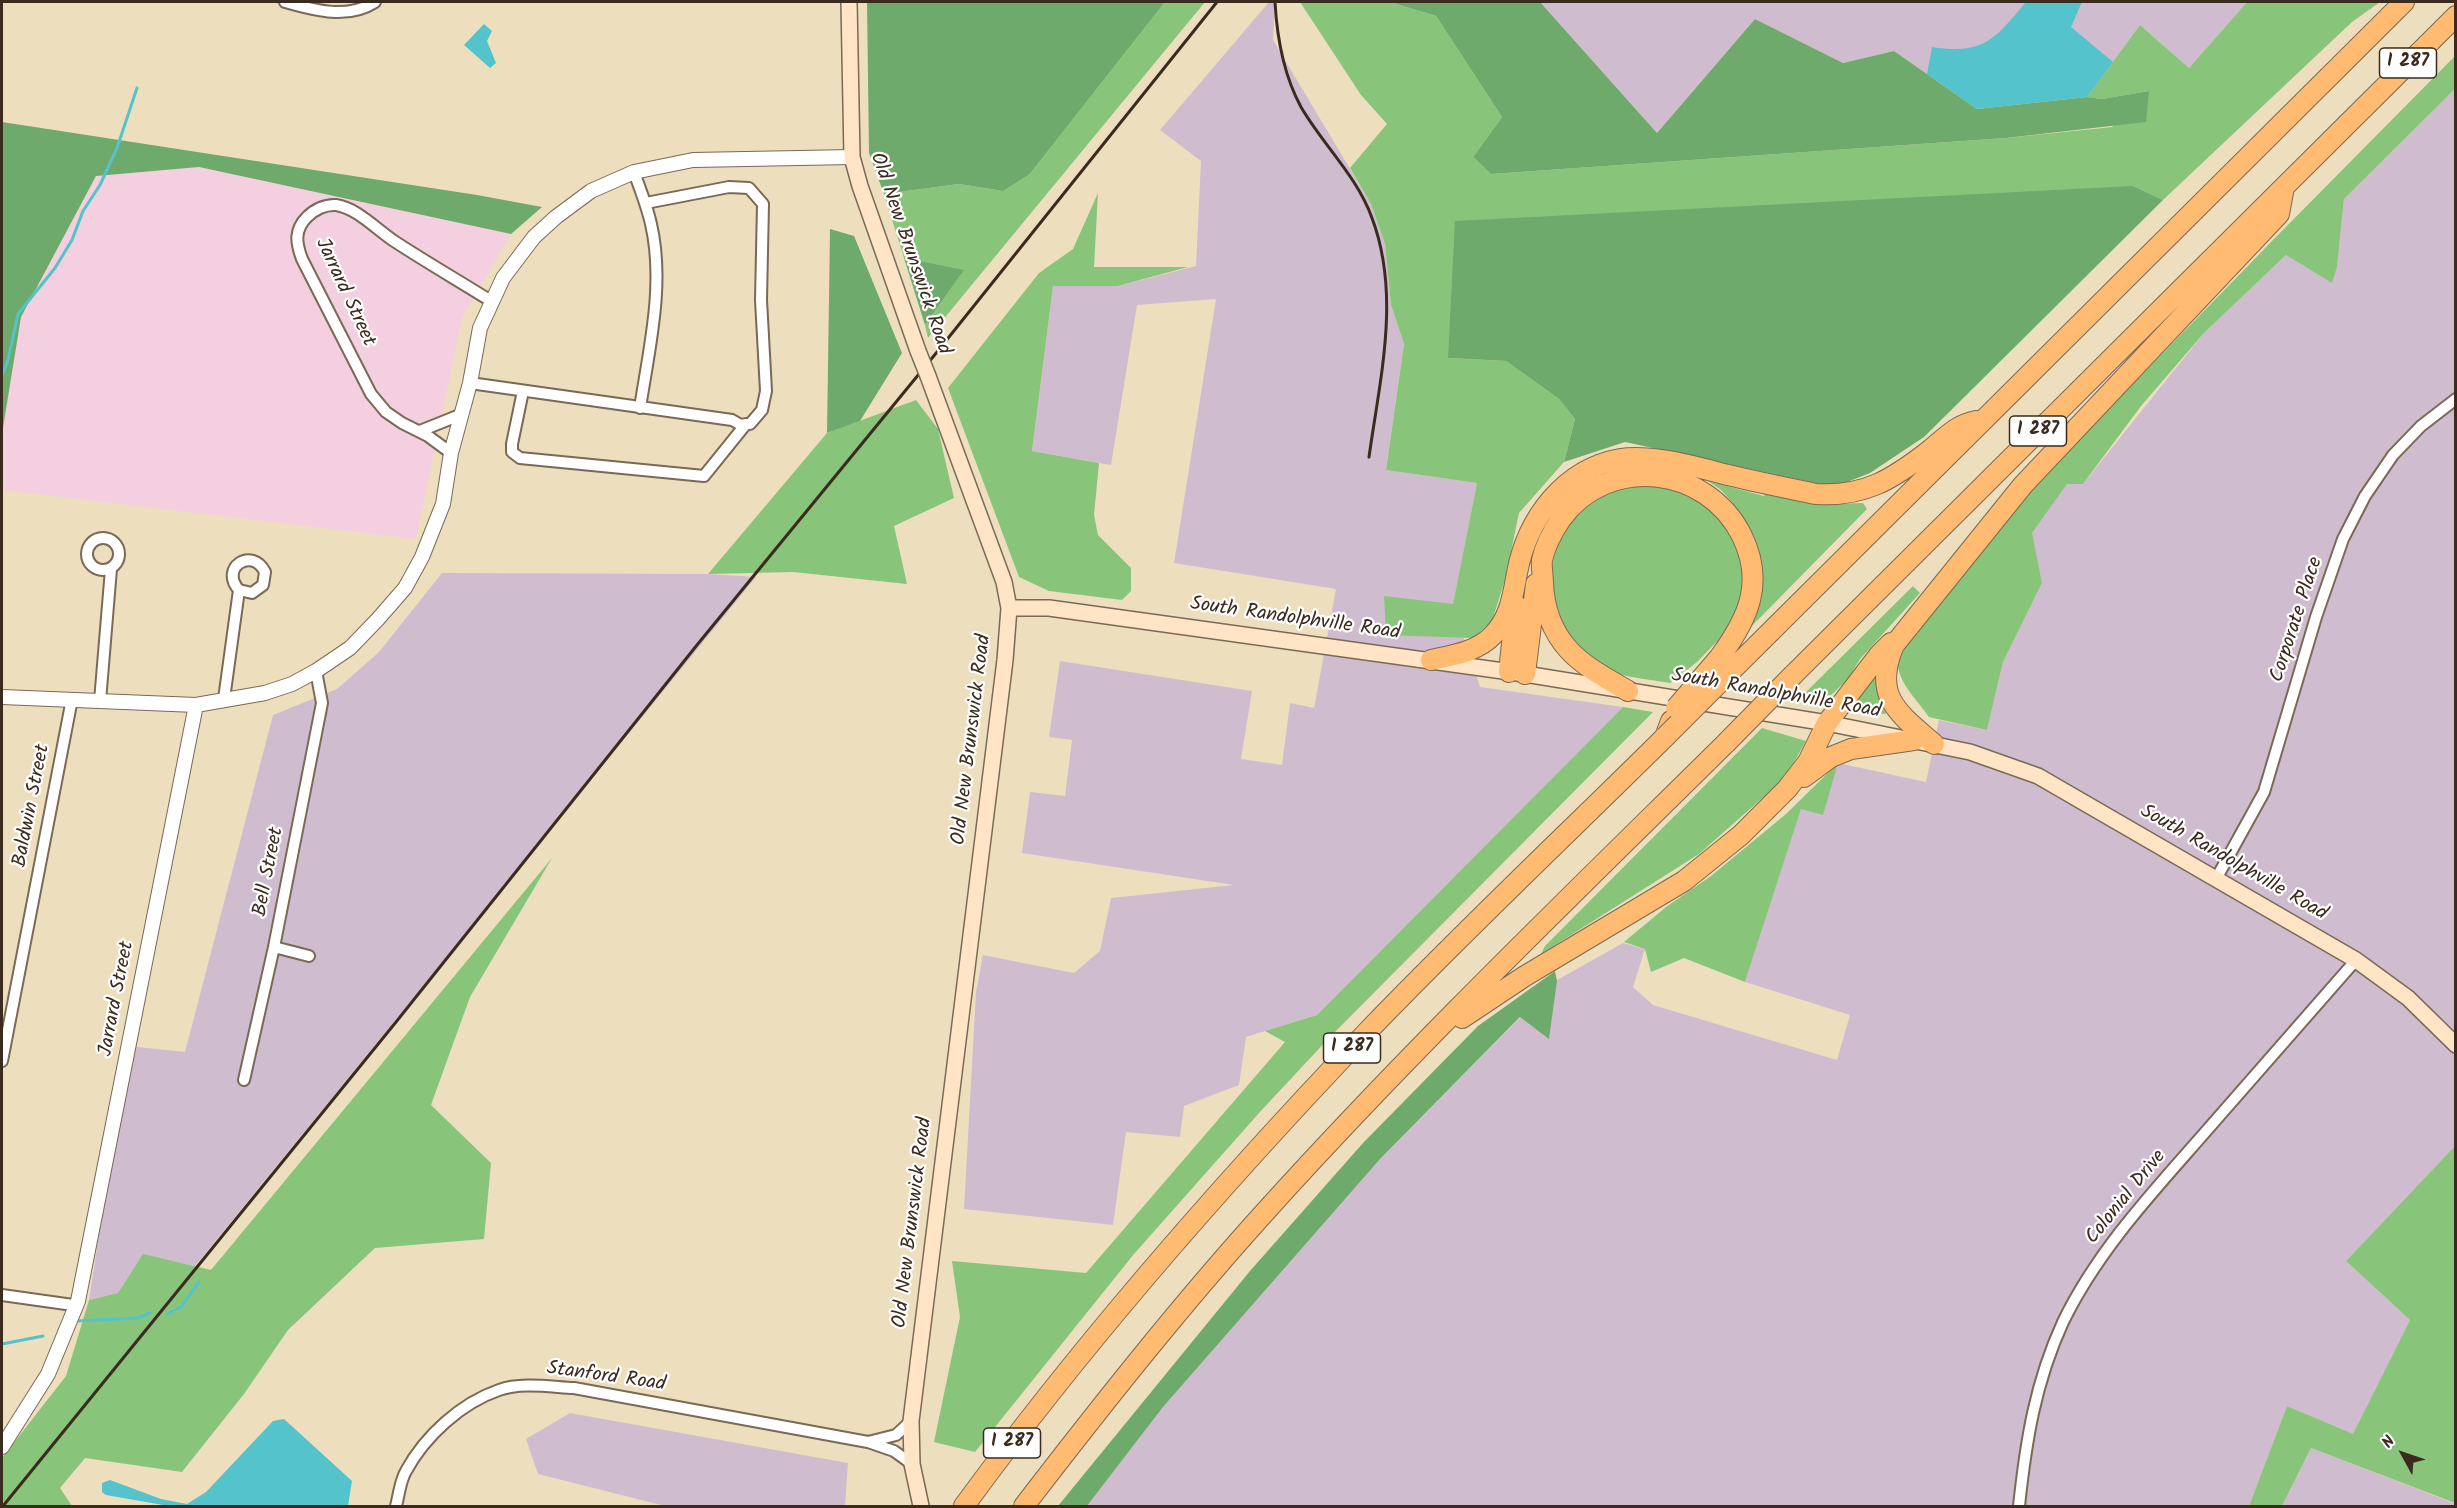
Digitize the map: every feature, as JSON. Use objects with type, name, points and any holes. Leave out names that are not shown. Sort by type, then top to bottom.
[{"type":"highway","name":"I 287","points":[[964,1506],[1069,1371],[1144,1280],[1245,1164],[1369,1031],[1665,737],[1726,664],[1984,420],[2404,2]]},
{"type":"highway","name":"I 287","points":[[1024,1506],[1101,1407],[1225,1258],[1425,1042],[2456,16]]},
{"type":"highway","points":[[1934,744],[1901,716],[1887,695],[1885,684],[1888,660],[1894,645],[2047,458],[2278,214],[2284,187]]},
{"type":"highway","points":[[1431,660],[1466,652],[1493,636],[1503,624],[1514,596],[1522,552],[1538,516],[1564,486],[1587,470],[1622,459],[1670,461],[1816,494],[1840,495],[1877,484],[1898,474],[1962,424],[1984,420]]},
{"type":"highway","points":[[1517,673],[1537,576],[1555,529],[1567,512],[1597,488],[1625,478],[1652,476],[1683,482],[1704,492],[1724,508],[1748,548],[1753,583],[1744,619],[1726,664]]},
{"type":"highway","points":[[1541,561],[1547,612],[1558,635],[1580,660],[1628,691]]},
{"type":"highway","points":[[1514,596],[1517,673]]},
{"type":"highway","points":[[1425,1042],[1525,976],[1684,880],[1741,835],[1787,789],[1808,762],[1827,723],[1879,655],[1908,626]]},
{"type":"highway","points":[[1787,789],[1831,757],[1851,749],[1914,740]]},
{"type":"main road","name":"Old New Brunswick Road","points":[[849,2],[852,157],[918,351],[1001,570],[1009,608],[1005,660],[911,1421],[912,1464],[921,1506]]},
{"type":"main road","name":"South Randolphville Road","points":[[1009,608],[1049,608],[1517,673],[1827,723],[1934,744],[1995,759],[2029,772],[2356,960],[2408,998],[2456,1046]]},
{"type":"street","points":[[285,2],[325,12],[350,11],[375,2]]},
{"type":"street","points":[[2,697],[196,705],[264,693],[292,684],[316,670],[350,648],[405,588],[422,558],[443,504],[451,453],[470,383],[480,328],[491,301],[517,258],[534,237],[556,217],[591,192],[634,172],[693,160],[852,157]]},
{"type":"street","points":[[634,172],[646,203],[655,249],[656,288],[640,408]]},
{"type":"street","points":[[470,383],[732,420],[741,425],[750,424],[762,410],[766,391],[761,300],[763,204],[749,188],[729,187],[646,203]]},
{"type":"street","name":"Jarrard Street","points":[[451,453],[420,430],[402,423],[386,412],[371,394],[302,259],[297,240],[299,226],[311,213],[320,208],[335,205],[342,207],[357,214],[393,240],[491,301]]},
{"type":"street","points":[[523,391],[512,444],[512,452],[520,458],[705,476],[746,424]]},
{"type":"street","name":"Corporate Place","points":[[2216,879],[2264,792],[2324,593],[2343,539],[2365,496],[2393,456],[2421,426],[2456,399]]},
{"type":"street","points":[[420,430],[460,416]]},
{"type":"street","points":[[100,701],[111,569]]},
{"type":"street","points":[[224,699],[239,590]]},
{"type":"street","name":"Bell Street","points":[[244,1080],[274,947],[322,703],[316,670]]},
{"type":"street","name":"Baldwin Street","points":[[2,1061],[72,699]]},
{"type":"street","name":"Jarrard Street","points":[[2,1447],[48,1374],[78,1301],[196,705]]},
{"type":"street","points":[[274,947],[309,956]]},
{"type":"street","name":"Colonial Drive","points":[[2019,1506],[2026,1439],[2036,1397],[2057,1337],[2082,1287],[2134,1213],[2356,960]]},
{"type":"street","points":[[2,1295],[73,1305],[78,1301]]},
{"type":"street","name":"Stanford Road","points":[[396,1506],[405,1472],[426,1442],[457,1412],[500,1389],[528,1386],[573,1388],[868,1442],[894,1451],[912,1464]]},
{"type":"street","name":"Stanford Road","points":[[868,1442],[896,1435],[911,1421]]},
{"type":"shaded area","points":[[1269,2],[1275,2],[1273,40],[1371,204],[1385,244],[1391,305],[1404,344],[1386,470],[1477,483],[1453,605],[1480,687],[1623,707],[1317,1015],[1246,1037],[1239,1085],[1184,1106],[1180,1137],[1126,1132],[1113,1225],[964,1209],[976,992],[983,955],[1074,973],[1100,951],[1111,898],[1234,885],[1022,853],[1030,792],[1065,796],[1072,740],[1049,737],[1060,661],[1252,691],[1241,759],[1282,765],[1290,703],[1314,708],[1336,589],[1174,563],[1216,299],[1137,305],[1111,465],[1032,451],[1053,285],[1118,286],[1196,266],[1201,161],[1160,130]]},
{"type":"shaded area","points":[[1540,2],[2247,2],[2189,68],[2140,25],[2087,97],[1977,109],[1894,51],[1843,63],[1755,19],[1657,133]]},
{"type":"shaded area","points":[[2455,89],[2455,1146],[2346,1261],[2410,1320],[2353,1435],[2287,1406],[2249,1506],[1087,1506],[1163,1407],[1381,1158],[1521,1017],[1549,1038],[1557,980],[1623,943],[1645,949],[1633,987],[1653,1005],[1837,1060],[1850,1015],[1745,982],[1801,808],[1838,763],[1926,782],[1939,720],[1987,730],[2003,662],[2042,583],[2031,533],[2067,484],[2083,484],[2204,333],[2286,255],[2331,282],[2337,267],[2344,199]]},
{"type":"shaded area","points":[[199,167],[511,234],[462,318],[416,539],[2,490],[2,434],[21,317],[96,176]]},
{"type":"shaded area","points":[[442,573],[708,574],[756,577],[195,1266],[143,1255],[118,1293],[89,1300],[128,1046],[185,1052],[273,715],[337,689],[379,652]]},
{"type":"shaded area","points":[[570,1413],[848,1463],[845,1506],[665,1506],[538,1474],[526,1439]]},
{"type":"shaded area","points":[[2311,1448],[2456,1504],[2455,1506],[2282,1506]]},
{"type":"green space","points":[[867,2],[1165,2],[1029,175],[1003,191],[959,184],[884,194],[869,153]]},
{"type":"green space","points":[[1165,2],[1205,2],[928,338],[925,325],[963,271],[904,258],[884,194],[959,184],[1003,191],[1029,175]]},
{"type":"green space","points":[[1300,2],[1390,2],[1436,16],[1502,117],[1473,157],[1491,174],[2006,138],[2112,127],[2149,91],[2102,99],[2087,97],[2140,25],[2189,68],[2247,2],[2380,2],[2352,22],[2163,200],[2133,186],[1448,358],[1506,361],[1559,399],[1575,419],[1564,462],[1519,513],[1505,580],[1492,621],[1473,638],[1386,635],[1384,596],[1453,604],[1477,483],[1386,470],[1404,344],[1391,305],[1385,244],[1371,204],[1350,168],[1387,124],[1361,95]]},
{"type":"green space","points":[[1390,2],[1540,2],[1657,133],[1755,19],[1843,63],[1894,51],[1977,109],[2087,97],[2102,99],[2149,91],[2146,122],[2006,138],[1491,174],[1473,157],[1502,117],[1436,16]]},
{"type":"green space","points":[[2455,56],[2455,89],[2344,199],[2337,267],[2332,283],[2286,255],[2204,333],[2141,406],[2083,484],[2067,484],[2032,533],[2042,583],[2003,662],[1987,730],[1929,717],[1901,678],[1897,660],[1899,651],[2051,468]]},
{"type":"green space","points":[[2,122],[542,207],[511,234],[199,167],[96,176],[21,317],[2,434]]},
{"type":"green space","points":[[2133,186],[2163,200],[1924,437],[1870,473],[1834,487],[1625,442],[1564,462],[1575,419],[1559,399],[1506,361],[1448,358],[1455,221]]},
{"type":"green space","points":[[1098,193],[1094,267],[1188,267],[1118,286],[1053,286],[1032,451],[1099,463],[1094,515],[1098,535],[1131,568],[1131,591],[1122,600],[1049,591],[1019,577],[948,388],[1039,273],[1073,249]]},
{"type":"green space","points":[[830,229],[854,236],[902,353],[860,421],[827,433]]},
{"type":"green space","points":[[904,258],[964,270],[925,325]]},
{"type":"green space","points":[[916,400],[938,429],[954,498],[894,526],[907,584],[793,572],[708,574],[827,433]]},
{"type":"green space","points":[[1708,481],[1764,496],[1766,492],[1823,504],[1863,503],[1867,509],[1743,635],[1756,603],[1730,507],[1733,503],[1721,490]]},
{"type":"green space","points":[[1630,484],[1669,484],[1714,509],[1742,554],[1745,580],[1742,603],[1732,626],[1697,662],[1670,683],[1610,672],[1589,661],[1572,643],[1553,599],[1552,565],[1563,533],[1585,507]]},
{"type":"green space","points":[[1913,586],[1920,593],[1860,659],[1848,679],[1826,700],[1804,694]]},
{"type":"green space","points":[[1880,663],[1881,700],[1886,713],[1851,710],[1850,707]]},
{"type":"green space","points":[[1623,707],[1653,712],[1328,1039],[1259,1113],[1134,1254],[975,1452],[934,1442],[960,1317],[952,1261],[1086,1273],[1285,1042],[1265,1031],[1317,1015]]},
{"type":"green space","points":[[1762,728],[1806,741],[1785,778],[1699,854],[1541,954],[1545,946]]},
{"type":"green space","points":[[1838,763],[1823,815],[1801,809],[1745,982],[1684,958],[1651,972],[1645,949],[1624,942],[1666,907],[1711,876],[1786,814]]},
{"type":"green space","points":[[552,858],[470,997],[431,1105],[491,1163],[484,1239],[375,1248],[288,1330],[244,1394],[182,1472],[85,1458],[60,1488],[72,1506],[2,1506],[2,1458],[66,1376],[89,1300],[118,1293],[143,1254],[211,1270]]},
{"type":"green space","points":[[1555,971],[1557,981],[1549,1039],[1520,1017],[1381,1158],[1163,1407],[1087,1506],[1058,1506],[1250,1271],[1363,1143],[1478,1026]]},
{"type":"green space","points":[[2455,1146],[2455,1503],[2311,1448],[2282,1506],[2249,1506],[2287,1406],[2353,1434],[2410,1320],[2346,1261]]},
{"type":"water","points":[[2026,2],[2082,2],[2071,27],[2113,62],[2087,97],[1977,109],[1927,74],[1932,47],[1964,49],[1987,41],[2006,26]]},
{"type":"water","points":[[484,24],[492,31],[487,41],[496,63],[490,68],[464,45]]},
{"type":"water","points":[[284,1419],[352,1481],[348,1506],[169,1506],[106,1495],[102,1492],[102,1483],[110,1480],[161,1499],[187,1504],[206,1492],[273,1421]]},
{"type":"waterway","points":[[2,376],[8,360],[18,314],[55,268],[72,240],[83,211],[100,185],[117,148],[137,88]]},
{"type":"waterway","points":[[167,1314],[181,1307],[199,1282]]},
{"type":"waterway","points":[[77,1321],[138,1318],[150,1313]]},
{"type":"waterway","points":[[2,1344],[43,1336]]},
{"type":"railway","points":[[3,1506],[396,1022],[697,645],[937,352],[1217,2]]},
{"type":"railway","points":[[1275,2],[1282,56],[1295,94],[1310,121],[1358,188],[1372,218],[1381,247],[1387,307],[1386,337],[1369,457]]}]
